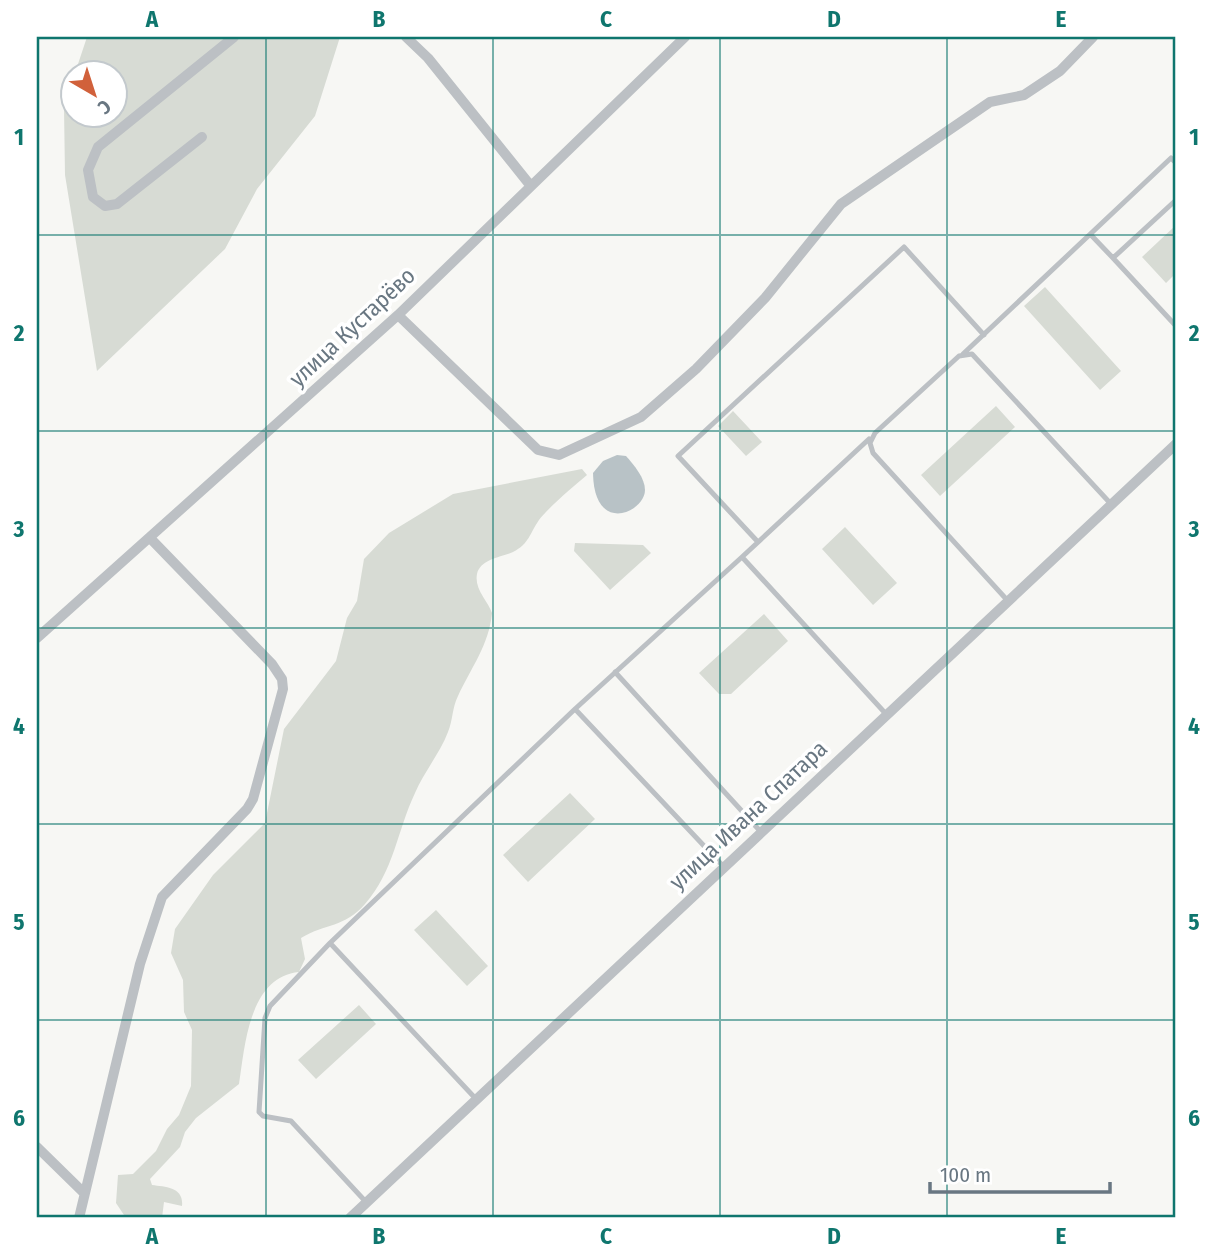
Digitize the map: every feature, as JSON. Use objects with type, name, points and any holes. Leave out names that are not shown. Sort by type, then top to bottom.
[{"type":"street","points":[[202,137],[117,204],[105,206],[93,197],[88,170],[97,147],[234,37]]},
{"type":"street","points":[[406,37],[428,58],[530,185]]},
{"type":"street","name":"улица Кустарёво","points":[[37,638],[398,315],[685,37]]},
{"type":"street","points":[[398,315],[538,450],[559,455],[600,439],[641,417],[696,369],[765,298],[841,204],[990,102],[1024,95],[1060,71],[1093,37]]},
{"type":"street","name":"улица Ивана Спатара","points":[[350,1218],[1176,444]]},
{"type":"street","points":[[79,1218],[140,964],[162,897],[247,809],[283,689],[282,679],[272,664],[150,538]]},
{"type":"street","points":[[37,1147],[85,1193]]},
{"type":"lane","points":[[366,1202],[294,1124],[286,1118],[263,1116],[257,1107],[268,1010],[330,943],[575,709],[1175,158]]},
{"type":"lane","points":[[1113,258],[1176,200]]},
{"type":"lane","points":[[1091,235],[1176,326]]},
{"type":"lane","points":[[758,542],[678,456],[904,247],[984,335]]},
{"type":"lane","points":[[963,354],[977,357],[1111,504]]},
{"type":"lane","points":[[872,437],[873,453],[1008,601]]},
{"type":"lane","points":[[742,557],[886,715]]},
{"type":"lane","points":[[615,672],[761,832]]},
{"type":"lane","points":[[575,709],[723,866]]},
{"type":"lane","points":[[330,943],[476,1099]]},
{"type":"shaded area","points":[[87,37],[340,37],[315,116],[257,189],[225,249],[97,371],[65,175],[64,130],[130,130],[130,60],[79,60]]},
{"type":"shaded area","points":[[1176,225],[1176,273],[1166,283],[1142,257]]},
{"type":"shaded area","points":[[1045,287],[1121,371],[1100,390],[1024,306]]},
{"type":"shaded area","points":[[996,406],[1015,427],[940,496],[921,475]]},
{"type":"shaded area","points":[[733,411],[762,442],[746,456],[718,426]]},
{"type":"shaded area","points":[[617,455],[626,456],[645,485],[643,498],[637,505],[629,511],[619,513],[610,512],[602,505],[596,493],[593,473],[603,461]]},
{"type":"shaded area","points":[[582,469],[587,475],[543,515],[523,545],[513,552],[492,559],[479,569],[479,590],[492,613],[487,636],[456,700],[445,740],[415,793],[383,878],[357,912],[301,938],[305,959],[299,972],[282,977],[269,986],[260,999],[247,1033],[239,1084],[196,1118],[185,1132],[180,1147],[150,1179],[152,1185],[177,1192],[182,1206],[164,1202],[162,1218],[126,1218],[116,1203],[118,1175],[133,1174],[156,1151],[167,1129],[179,1115],[191,1086],[192,1030],[184,1012],[183,980],[171,953],[175,929],[213,875],[265,823],[284,729],[336,661],[347,618],[357,601],[364,559],[389,533],[453,494]]},
{"type":"shaded area","points":[[845,527],[897,583],[873,605],[822,549]]},
{"type":"shaded area","points":[[575,543],[643,545],[651,553],[610,590],[574,551]]},
{"type":"shaded area","points":[[764,614],[788,641],[731,694],[719,694],[699,673]]},
{"type":"shaded area","points":[[570,793],[595,819],[528,882],[503,855]]},
{"type":"shaded area","points":[[436,910],[488,966],[467,986],[414,930]]},
{"type":"shaded area","points":[[359,1005],[376,1024],[316,1079],[298,1060]]}]
